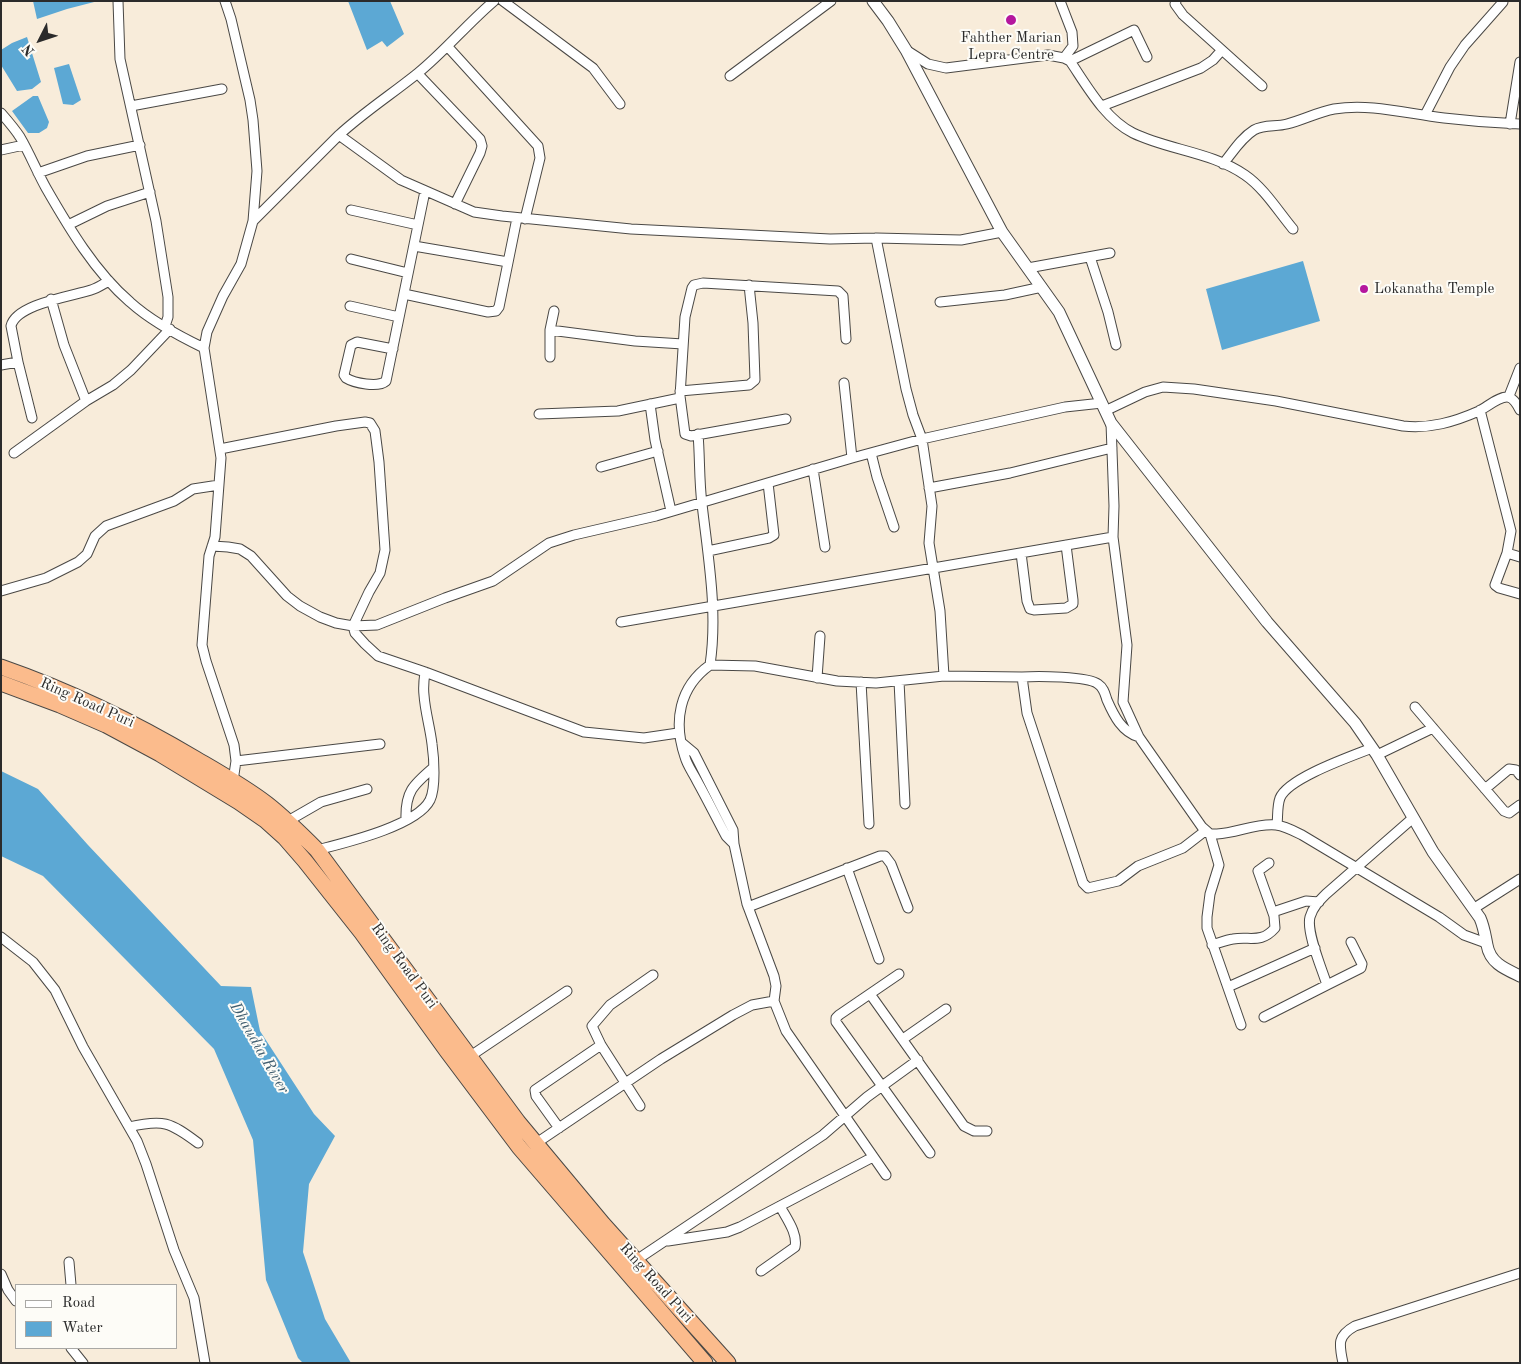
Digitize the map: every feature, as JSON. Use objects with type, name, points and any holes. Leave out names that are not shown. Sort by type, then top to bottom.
[{"type":"highway","name":"Ring Road Puri","points":[[1,668],[87,701],[156,736],[266,803],[288,821],[317,850],[535,1144],[636,1261],[728,1363]]},
{"type":"highway","name":"Ring Road Puri","points":[[1,683],[97,721],[160,754],[266,820],[285,838],[306,860],[362,933],[519,1147],[705,1363]]},
{"type":"street","points":[[14,453],[120,379],[167,327],[168,297],[150,192],[120,59],[118,1]]},
{"type":"street","points":[[225,1],[231,19],[253,120],[256,170],[253,221],[241,264],[215,314],[205,340],[204,348],[221,458],[216,532],[209,556],[202,645],[234,745],[236,761],[233,782]]},
{"type":"street","points":[[253,221],[359,116],[418,74],[494,1]]},
{"type":"street","points":[[730,76],[831,1]]},
{"type":"street","points":[[873,1],[906,50],[1002,232],[1059,312],[1111,424],[1267,622],[1355,723],[1433,852],[1483,924],[1487,948],[1494,961],[1520,976]]},
{"type":"street","points":[[1060,1],[1072,32],[1073,46],[1067,60]]},
{"type":"street","points":[[1176,1],[1178,10],[1183,15],[1262,86]]},
{"type":"street","points":[[1425,115],[1450,67],[1502,2]]},
{"type":"street","points":[[510,3],[593,68],[620,104]]},
{"type":"street","points":[[1067,60],[1134,30],[1147,57]]},
{"type":"street","points":[[404,294],[493,313],[499,307],[508,262],[540,158],[538,146],[448,47]]},
{"type":"street","points":[[906,50],[928,64],[946,68],[1048,55],[1067,60],[1111,117],[1132,133],[1223,164],[1246,175],[1293,229]]},
{"type":"street","points":[[1102,106],[1201,68],[1213,60],[1221,51]]},
{"type":"street","points":[[1510,124],[1520,62]]},
{"type":"street","points":[[418,74],[480,139],[482,146],[455,204]]},
{"type":"street","points":[[131,106],[222,89]]},
{"type":"street","points":[[1223,164],[1243,139],[1254,130],[1264,126],[1295,122],[1310,115],[1326,111],[1359,107],[1520,124]]},
{"type":"street","points":[[1,113],[16,131],[68,224],[109,281],[138,309],[204,348]]},
{"type":"street","points":[[339,135],[401,180],[474,212],[631,229],[830,239],[961,240],[1002,232]]},
{"type":"street","points":[[1,150],[24,145]]},
{"type":"street","points":[[38,173],[87,156],[140,146]]},
{"type":"street","points":[[393,349],[357,342],[351,345],[344,375],[353,381],[383,384],[388,377],[393,349],[398,317],[425,191]]},
{"type":"street","points":[[68,224],[107,206],[150,192]]},
{"type":"street","points":[[351,210],[418,225]]},
{"type":"street","points":[[876,238],[906,389],[922,439],[932,506],[929,542],[940,610],[944,676]]},
{"type":"street","points":[[414,246],[508,262]]},
{"type":"street","points":[[1028,268],[1110,253]]},
{"type":"street","points":[[1090,257],[1108,312],[1116,345]]},
{"type":"street","points":[[351,260],[408,273]]},
{"type":"street","points":[[32,418],[18,362],[11,326],[12,320],[17,315],[51,299],[87,292],[109,281]]},
{"type":"street","points":[[786,419],[687,436],[685,434],[680,394],[683,344],[685,317],[694,285],[703,283],[749,285],[842,292],[844,296],[846,339]]},
{"type":"street","points":[[539,414],[618,411],[650,404],[680,394],[749,385],[754,380],[753,323],[749,285]]},
{"type":"street","points":[[940,302],[1005,295],[1042,288]]},
{"type":"street","points":[[51,299],[64,345],[86,401]]},
{"type":"street","points":[[350,306],[398,317]]},
{"type":"street","points":[[550,357],[550,330],[554,311]]},
{"type":"street","points":[[550,330],[635,341],[683,344]]},
{"type":"street","points":[[1,365],[18,362]]},
{"type":"street","points":[[1509,396],[1520,368]]},
{"type":"street","points":[[844,383],[852,458]]},
{"type":"street","points":[[212,546],[228,546],[240,549],[251,556],[287,596],[300,606],[320,616],[353,626],[377,625],[445,598],[482,586],[549,544],[574,535],[672,511],[922,439],[1065,407],[1104,407],[1163,387],[1276,401],[1420,428],[1452,421],[1509,396]]},
{"type":"street","points":[[1509,396],[1520,410]]},
{"type":"street","points":[[650,404],[658,451],[672,511]]},
{"type":"street","points":[[1480,410],[1511,531],[1507,553],[1495,581],[1499,588],[1520,594]]},
{"type":"street","points":[[220,449],[336,426],[365,422],[370,424],[373,427],[379,462],[386,550],[380,573],[353,626],[355,633],[378,656],[584,732],[644,738],[678,733]]},
{"type":"street","points":[[1111,424],[1114,506],[1113,537],[1127,645],[1123,702],[1139,737],[1208,832],[1219,866],[1210,894],[1207,928],[1241,1025]]},
{"type":"street","points":[[698,434],[702,502],[713,606],[714,627],[710,665]]},
{"type":"street","points":[[929,488],[1010,473],[1112,448]]},
{"type":"street","points":[[601,467],[658,451]]},
{"type":"street","points":[[871,453],[894,527]]},
{"type":"street","points":[[813,469],[825,547]]},
{"type":"street","points":[[708,551],[769,538],[774,535],[768,482]]},
{"type":"street","points":[[1,591],[46,578],[78,562],[87,554],[99,531],[111,523],[174,501],[193,489],[219,485]]},
{"type":"street","points":[[621,622],[1113,537]]},
{"type":"street","points":[[1021,553],[1027,601],[1030,609],[1066,608],[1073,604],[1074,600],[1066,545]]},
{"type":"street","points":[[1507,553],[1520,558]]},
{"type":"street","points":[[817,678],[820,636]]},
{"type":"street","points":[[886,1174],[796,1048],[786,1031],[774,1002],[776,986],[774,976],[748,907],[734,844],[733,830],[694,753],[682,743],[678,733],[682,700],[690,684],[698,673],[710,665],[755,666],[837,681],[876,683],[944,676],[1039,676],[1095,682],[1103,688],[1113,712],[1126,732],[1139,737]]},
{"type":"street","points":[[317,850],[369,837],[421,812],[430,802],[434,779],[432,746],[424,694],[425,672]]},
{"type":"street","points":[[1022,677],[1027,713],[1085,886],[1091,889],[1114,883],[1138,866],[1183,848],[1208,832],[1224,834],[1264,825],[1277,825],[1302,834],[1439,917],[1464,935],[1486,942]]},
{"type":"street","points":[[899,681],[905,804]]},
{"type":"street","points":[[861,682],[869,824]]},
{"type":"street","points":[[1415,707],[1506,813],[1520,805]]},
{"type":"street","points":[[1277,825],[1280,797],[1289,787],[1310,774],[1374,752],[1433,728]]},
{"type":"street","points":[[236,761],[380,744]]},
{"type":"street","points":[[406,820],[406,806],[413,785],[433,768]]},
{"type":"street","points":[[1486,789],[1509,769],[1513,768],[1520,775]]},
{"type":"street","points":[[288,821],[321,802],[367,788]]},
{"type":"street","points":[[1327,985],[1310,930],[1310,918],[1315,906],[1413,818]]},
{"type":"street","points":[[748,907],[847,868],[880,856],[886,856],[892,864],[908,908]]},
{"type":"street","points":[[1212,945],[1234,939],[1260,939],[1275,928],[1273,912],[1258,871],[1269,863]]},
{"type":"street","points":[[847,868],[879,958]]},
{"type":"street","points":[[1474,909],[1520,878]]},
{"type":"street","points":[[1273,912],[1306,901],[1318,902]]},
{"type":"street","points":[[1,937],[33,962],[55,990],[83,1047],[129,1127],[146,1164],[174,1250],[194,1298],[205,1363]]},
{"type":"street","points":[[1264,1017],[1361,968],[1362,964],[1351,942]]},
{"type":"street","points":[[1228,987],[1315,948]]},
{"type":"street","points":[[900,974],[840,1015],[836,1018],[836,1022],[930,1153]]},
{"type":"street","points":[[640,1106],[601,1045],[592,1026],[610,1005],[653,975]]},
{"type":"street","points":[[469,1057],[567,990]]},
{"type":"street","points":[[870,994],[964,1126],[974,1131],[987,1131]]},
{"type":"street","points":[[535,1144],[697,1036],[752,1006],[774,1002]]},
{"type":"street","points":[[903,1039],[946,1009]]},
{"type":"street","points":[[559,1128],[536,1096],[535,1090],[601,1045]]},
{"type":"street","points":[[636,1261],[823,1135],[857,1105],[918,1060]]},
{"type":"street","points":[[129,1127],[151,1122],[165,1123],[178,1128],[198,1142]]},
{"type":"street","points":[[664,1242],[727,1232],[873,1157]]},
{"type":"street","points":[[761,1271],[795,1246],[795,1234],[780,1206]]},
{"type":"street","points":[[69,1262],[70,1284]]},
{"type":"street","points":[[1343,1363],[1340,1339],[1343,1334],[1355,1326],[1520,1273]]},
{"type":"street","points":[[1,1274],[8,1290],[15,1300]]},
{"type":"street","points":[[72,1349],[83,1363]]},
{"type":"water","points":[[33,1],[98,1],[37,19]]},
{"type":"water","points":[[348,1],[390,1],[404,34],[387,47],[382,41],[367,50]]},
{"type":"water","points":[[27,37],[41,82],[32,89],[17,91],[1,65],[1,50]]},
{"type":"water","points":[[69,64],[81,100],[73,105],[63,104],[54,68]]},
{"type":"water","points":[[33,96],[38,96],[49,122],[47,128],[39,133],[28,133],[12,111]]},
{"type":"water","points":[[1303,261],[1320,321],[1222,350],[1206,289]]},
{"type":"water","name":"Dhaudia River","points":[[1,771],[38,789],[221,986],[251,987],[260,1031],[314,1114],[335,1136],[309,1184],[303,1252],[325,1319],[351,1363],[303,1363],[298,1358],[266,1280],[253,1140],[214,1049],[43,876],[1,856]]},
{"type":"place","name":"Fahther Marian Lepra Centre","points":[[1011,20]]},
{"type":"place","name":"Lokanatha Temple","points":[[1364,289]]}]
